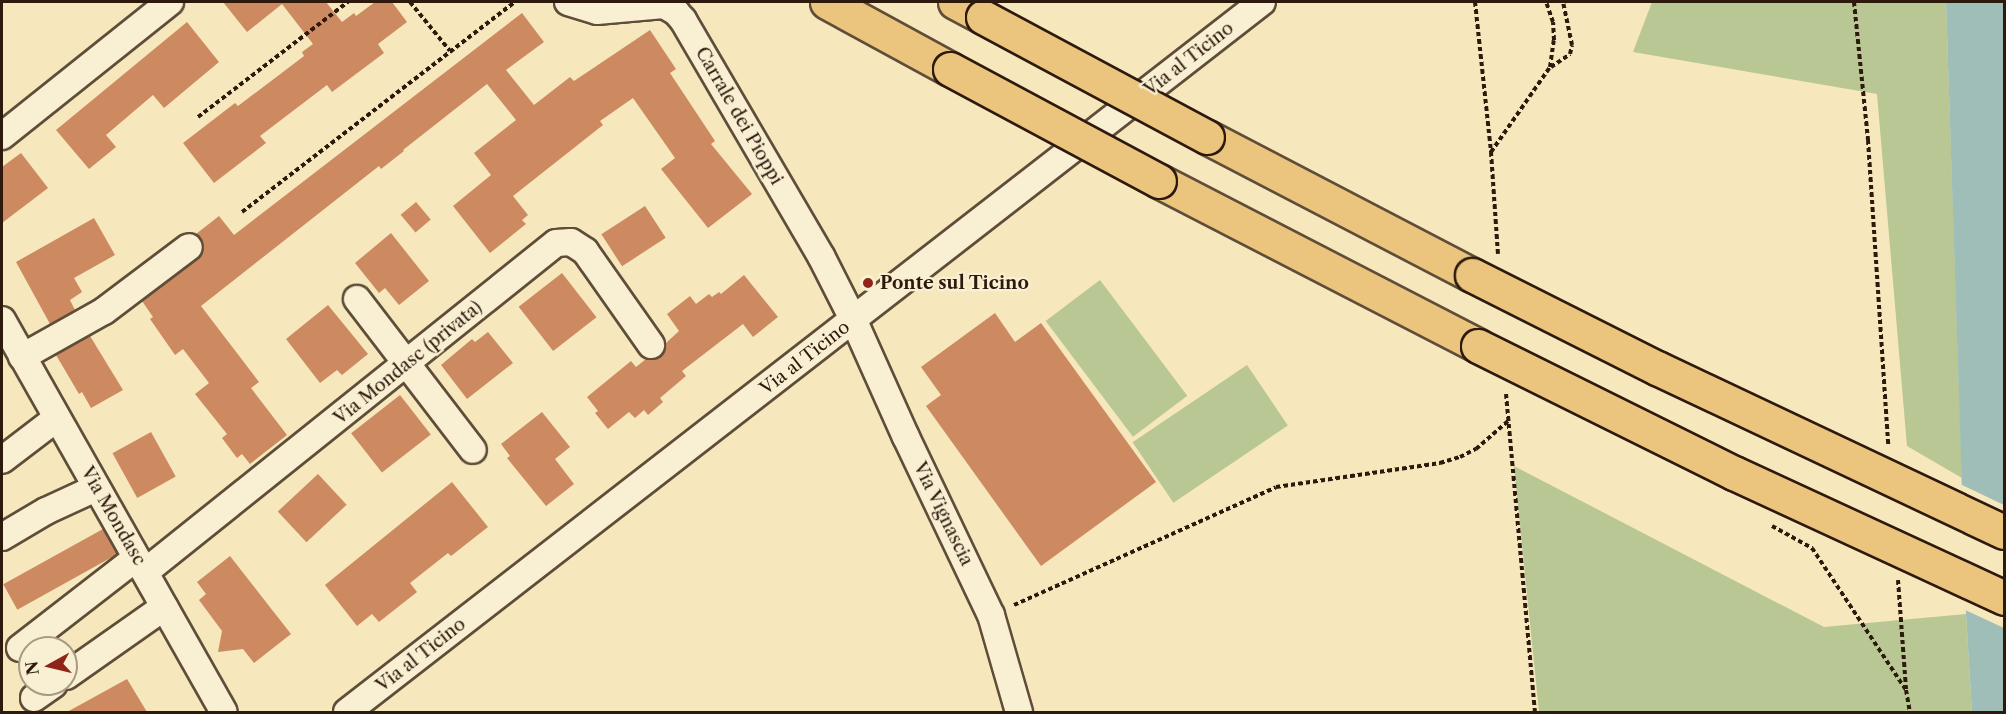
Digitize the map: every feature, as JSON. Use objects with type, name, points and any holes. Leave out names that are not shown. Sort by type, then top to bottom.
[{"type":"highway","points":[[827,2],[1159,181],[1478,346],[1744,478],[2004,598]]},
{"type":"highway","points":[[955,2],[1472,276],[1677,378],[2004,532]]},
{"type":"street","points":[[2,136],[170,2]]},
{"type":"street","name":"Carrale dei Pioppi","points":[[568,2],[597,11],[663,5],[676,12],[821,256],[854,321]]},
{"type":"street","name":"Via al Ticino","points":[[347,712],[854,321],[1262,2]]},
{"type":"street","name":"Via Mondasc (privata)","points":[[37,636],[140,565],[407,364],[548,248],[565,242],[578,245],[585,250],[651,345]]},
{"type":"street","points":[[22,357],[104,311],[189,247]]},
{"type":"street","points":[[357,299],[473,450]]},
{"type":"street","name":"Via Mondasc","points":[[2,320],[224,712]]},
{"type":"street","name":"Via Vignascia","points":[[854,321],[906,437],[991,615],[1018,712]]},
{"type":"street","points":[[2,460],[57,417]]},
{"type":"street","points":[[2,537],[30,519],[96,488]]},
{"type":"street","points":[[78,668],[164,607]]},
{"type":"path","points":[[198,117],[348,2]]},
{"type":"path","points":[[410,2],[450,51]]},
{"type":"path","points":[[242,212],[514,2]]},
{"type":"path","points":[[1546,2],[1553,22],[1554,40],[1550,67]]},
{"type":"path","points":[[1491,152],[1550,67],[1570,54],[1572,45],[1563,2]]},
{"type":"path","points":[[1854,2],[1868,140],[1889,453]]},
{"type":"path","points":[[991,615],[1276,487],[1440,463],[1476,449],[1508,421]]},
{"type":"path","points":[[1771,525],[1812,548],[1906,690]]},
{"type":"path","points":[[1897,572],[1906,690],[1910,712]]},
{"type":"green space","points":[[1652,2],[1946,2],[1962,478],[1907,446],[1877,94],[1633,52]]},
{"type":"green space","points":[[1100,280],[1187,396],[1133,437],[1046,321]]},
{"type":"green space","points":[[1247,365],[1288,426],[1173,503],[1133,442]]},
{"type":"green space","points":[[1514,466],[1824,627],[1966,614],[1972,712],[1539,712]]},
{"type":"water","points":[[1946,2],[2004,2],[2004,712],[1972,712],[1966,614]]},
{"type":"pier","points":[[1960,484],[2004,505],[2004,628],[1963,609]]},
{"type":"building","points":[[223,2],[326,2],[342,22],[354,13],[356,16],[375,2],[392,2],[407,22],[378,44],[384,53],[332,92],[327,85],[260,136],[266,143],[214,183],[183,143],[235,103],[238,106],[304,56],[302,52],[313,44],[282,4],[247,32]]},
{"type":"building","points":[[522,13],[544,42],[506,70],[534,105],[570,77],[574,81],[650,30],[676,69],[670,73],[715,141],[711,144],[752,194],[708,228],[661,169],[675,158],[633,98],[600,121],[603,125],[513,196],[528,215],[522,220],[526,224],[490,253],[453,206],[491,175],[474,153],[516,120],[487,84],[381,169],[379,166],[201,306],[259,382],[251,388],[287,435],[250,464],[242,454],[237,458],[222,438],[227,434],[195,394],[209,383],[183,349],[175,355],[150,319],[153,317],[142,301],[198,259],[204,246],[196,234],[219,216],[234,235]]},
{"type":"building","points":[[187,22],[219,62],[164,108],[153,95],[106,135],[116,147],[89,169],[56,130]]},
{"type":"building","points":[[21,153],[48,188],[2,223],[2,167]]},
{"type":"building","points":[[416,202],[431,220],[415,232],[401,215]]},
{"type":"building","points":[[645,206],[666,238],[622,266],[601,234]]},
{"type":"building","points":[[94,218],[115,255],[74,278],[82,292],[70,300],[75,310],[50,324],[16,262]]},
{"type":"building","points":[[391,233],[429,281],[399,305],[385,288],[379,293],[355,263]]},
{"type":"building","points":[[562,273],[596,317],[553,351],[519,307]]},
{"type":"building","points":[[744,275],[778,317],[753,337],[743,324],[682,371],[686,376],[660,398],[663,402],[648,415],[644,410],[635,418],[629,412],[608,429],[595,413],[598,411],[587,397],[631,361],[636,367],[646,359],[660,357],[665,351],[666,343],[679,331],[667,314],[690,296],[696,304],[709,294],[712,297],[719,292],[721,294]]},
{"type":"building","points":[[328,305],[368,354],[342,375],[337,370],[320,383],[286,339]]},
{"type":"building","points":[[995,313],[1015,342],[1041,323],[1156,482],[1041,566],[926,406],[941,395],[921,367]]},
{"type":"building","points":[[488,332],[513,363],[467,399],[441,365],[472,339],[475,342]]},
{"type":"building","points":[[90,336],[123,390],[91,408],[82,392],[79,394],[56,355]]},
{"type":"building","points":[[400,395],[431,434],[382,473],[351,433]]},
{"type":"building","points":[[542,412],[570,447],[555,459],[574,484],[546,506],[507,458],[510,456],[501,444]]},
{"type":"building","points":[[151,432],[176,477],[137,498],[113,453]]},
{"type":"building","points":[[318,474],[347,505],[306,542],[278,512]]},
{"type":"building","points":[[452,482],[488,527],[451,556],[448,553],[410,583],[417,592],[379,622],[372,614],[357,626],[325,585]]},
{"type":"building","points":[[103,529],[117,554],[17,610],[3,584]]},
{"type":"building","points":[[230,556],[291,634],[254,663],[243,649],[218,652],[222,631],[199,600],[206,594],[197,582]]},
{"type":"building","points":[[127,679],[147,712],[67,712]]},
{"type":"place","name":"Ponte sul Ticino","points":[[868,283]]}]
